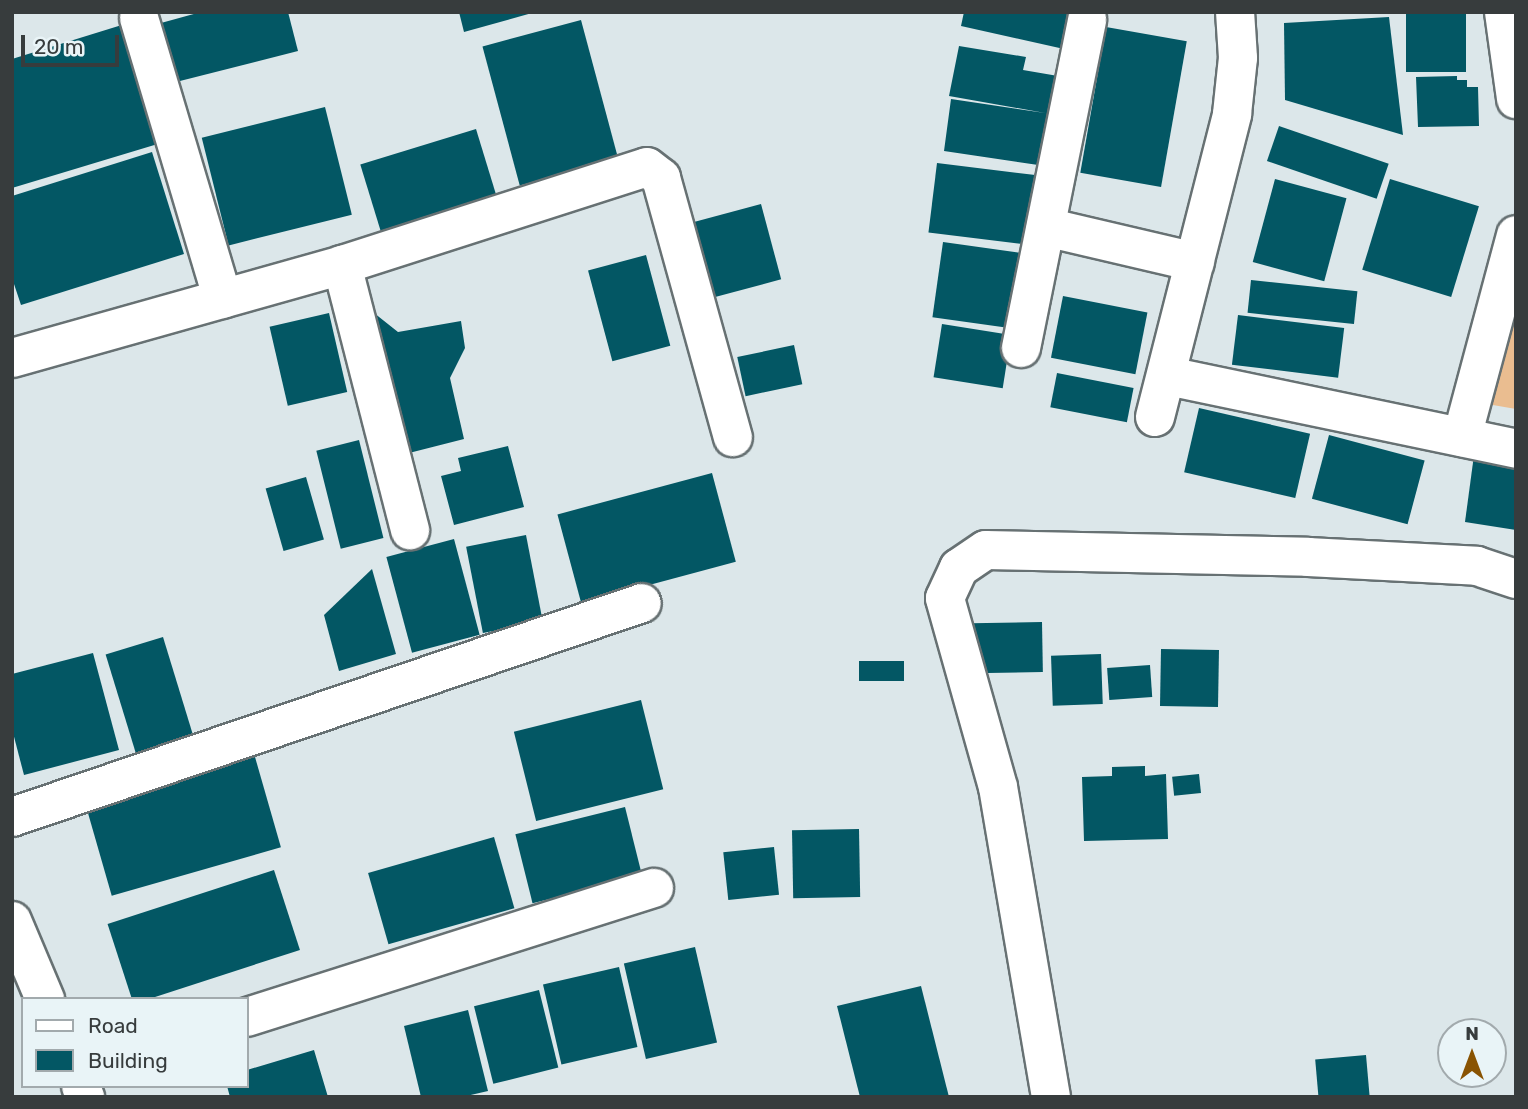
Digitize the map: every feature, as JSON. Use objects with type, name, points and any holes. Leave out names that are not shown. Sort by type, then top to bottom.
[{"type":"street","points":[[1155,417],[1168,376],[1232,114],[1238,58],[1235,12]]},
{"type":"street","points":[[1504,12],[1516,99]]},
{"type":"street","points":[[139,18],[223,299]]},
{"type":"street","points":[[1021,348],[1087,20]]},
{"type":"street","points":[[12,358],[342,265],[652,168],[661,178],[733,437]]},
{"type":"street","points":[[1046,227],[1195,262]]},
{"type":"street","points":[[1462,437],[1516,235]]},
{"type":"street","points":[[342,265],[410,530]]},
{"type":"street","points":[[1168,376],[1516,449]]},
{"type":"street","points":[[1051,1097],[998,787],[945,598],[958,568],[986,550],[1000,550],[1308,557],[1477,566],[1516,579]]},
{"type":"street","points":[[12,817],[642,603]]},
{"type":"street","points":[[248,1017],[653,888]]},
{"type":"street","points":[[12,921],[44,997]]},
{"type":"shaded area","points":[[1516,316],[1516,409],[1487,404]]},
{"type":"building","points":[[201,12],[288,12],[298,51],[176,82],[161,23]]},
{"type":"building","points":[[459,12],[532,12],[532,13],[464,32]]},
{"type":"building","points":[[964,12],[1072,12],[1064,49],[961,26]]},
{"type":"building","points":[[1406,12],[1466,12],[1466,72],[1406,72]]},
{"type":"building","points":[[1389,17],[1403,135],[1285,100],[1284,23]]},
{"type":"building","points":[[581,20],[618,159],[520,185],[482,46]]},
{"type":"building","points":[[125,24],[161,143],[12,188],[12,59]]},
{"type":"building","points":[[1106,27],[1187,41],[1161,187],[1080,173]]},
{"type":"building","points":[[959,46],[1026,57],[1023,70],[1058,76],[1045,166],[944,151],[951,99],[1045,113],[949,96]]},
{"type":"building","points":[[1457,76],[1457,80],[1467,80],[1467,87],[1478,87],[1479,126],[1418,127],[1416,77]]},
{"type":"building","points":[[325,107],[352,215],[229,245],[202,138]]},
{"type":"building","points":[[1279,126],[1389,164],[1377,199],[1267,161]]},
{"type":"building","points":[[476,129],[498,202],[383,237],[360,164]]},
{"type":"building","points":[[152,152],[184,254],[21,305],[12,278],[12,196]]},
{"type":"building","points":[[937,163],[1035,175],[1027,245],[928,232]]},
{"type":"building","points":[[1275,179],[1346,198],[1324,281],[1253,262]]},
{"type":"building","points":[[1390,179],[1479,206],[1451,297],[1362,270]]},
{"type":"building","points":[[761,204],[781,279],[705,300],[685,224]]},
{"type":"building","points":[[943,242],[1025,254],[1015,329],[932,317]]},
{"type":"building","points":[[646,255],[670,346],[612,361],[588,271]]},
{"type":"building","points":[[1251,280],[1357,291],[1354,324],[1248,313]]},
{"type":"building","points":[[1063,296],[1147,312],[1135,374],[1051,358]]},
{"type":"building","points":[[369,309],[398,332],[461,321],[465,348],[450,378],[464,439],[409,453]]},
{"type":"building","points":[[329,313],[347,392],[288,406],[270,327]]},
{"type":"building","points":[[1238,315],[1344,328],[1338,378],[1232,365]]},
{"type":"building","points":[[942,324],[1011,335],[1003,388],[934,377]]},
{"type":"building","points":[[794,345],[802,384],[746,396],[737,357]]},
{"type":"building","points":[[1057,373],[1134,388],[1127,422],[1050,407]]},
{"type":"building","points":[[1199,408],[1310,434],[1295,498],[1184,472]]},
{"type":"building","points":[[1329,435],[1425,461],[1408,524],[1312,499]]},
{"type":"building","points":[[359,440],[383,538],[341,549],[316,451]]},
{"type":"building","points":[[508,446],[524,507],[454,525],[441,476],[461,471],[458,458]]},
{"type":"building","points":[[1474,455],[1516,461],[1516,530],[1465,522]]},
{"type":"building","points":[[712,473],[736,562],[581,603],[557,514]]},
{"type":"building","points":[[306,477],[324,539],[284,551],[266,489]]},
{"type":"building","points":[[526,535],[543,621],[483,633],[466,547]]},
{"type":"building","points":[[454,539],[480,635],[412,653],[386,557]]},
{"type":"building","points":[[372,569],[396,654],[339,671],[324,615]]},
{"type":"building","points":[[1042,622],[1043,672],[972,673],[971,623]]},
{"type":"building","points":[[163,637],[194,739],[137,757],[106,655]]},
{"type":"building","points":[[1161,649],[1219,650],[1218,707],[1160,706]]},
{"type":"building","points":[[93,653],[119,750],[24,775],[12,729],[12,674]]},
{"type":"building","points":[[1101,654],[1103,704],[1053,706],[1051,656]]},
{"type":"building","points":[[859,661],[904,661],[904,681],[859,681]]},
{"type":"building","points":[[1150,665],[1152,697],[1109,700],[1107,668]]},
{"type":"building","points":[[641,700],[663,789],[536,821],[514,732]]},
{"type":"building","points":[[255,757],[281,847],[112,896],[86,806]]},
{"type":"building","points":[[1145,766],[1145,776],[1166,774],[1168,839],[1084,841],[1082,777],[1112,776],[1112,767]]},
{"type":"building","points":[[1199,774],[1201,793],[1174,796],[1172,777]]},
{"type":"building","points":[[625,807],[642,876],[533,903],[515,834]]},
{"type":"building","points":[[859,829],[860,897],[793,898],[792,830]]},
{"type":"building","points":[[494,837],[514,908],[388,944],[368,873]]},
{"type":"building","points":[[774,847],[779,895],[728,900],[723,852]]},
{"type":"building","points":[[274,870],[300,950],[155,997],[131,997],[108,924]]},
{"type":"building","points":[[695,947],[717,1042],[646,1059],[624,963]]},
{"type":"building","points":[[619,967],[637,1047],[561,1064],[543,985]]},
{"type":"building","points":[[921,986],[949,1097],[860,1097],[837,1006]]},
{"type":"building","points":[[539,990],[558,1068],[493,1084],[474,1006]]},
{"type":"building","points":[[468,1010],[488,1091],[462,1097],[421,1097],[404,1026]]},
{"type":"building","points":[[314,1050],[328,1097],[230,1097],[228,1088],[248,1088],[248,1070]]},
{"type":"building","points":[[1366,1055],[1370,1097],[1318,1097],[1315,1059]]}]
